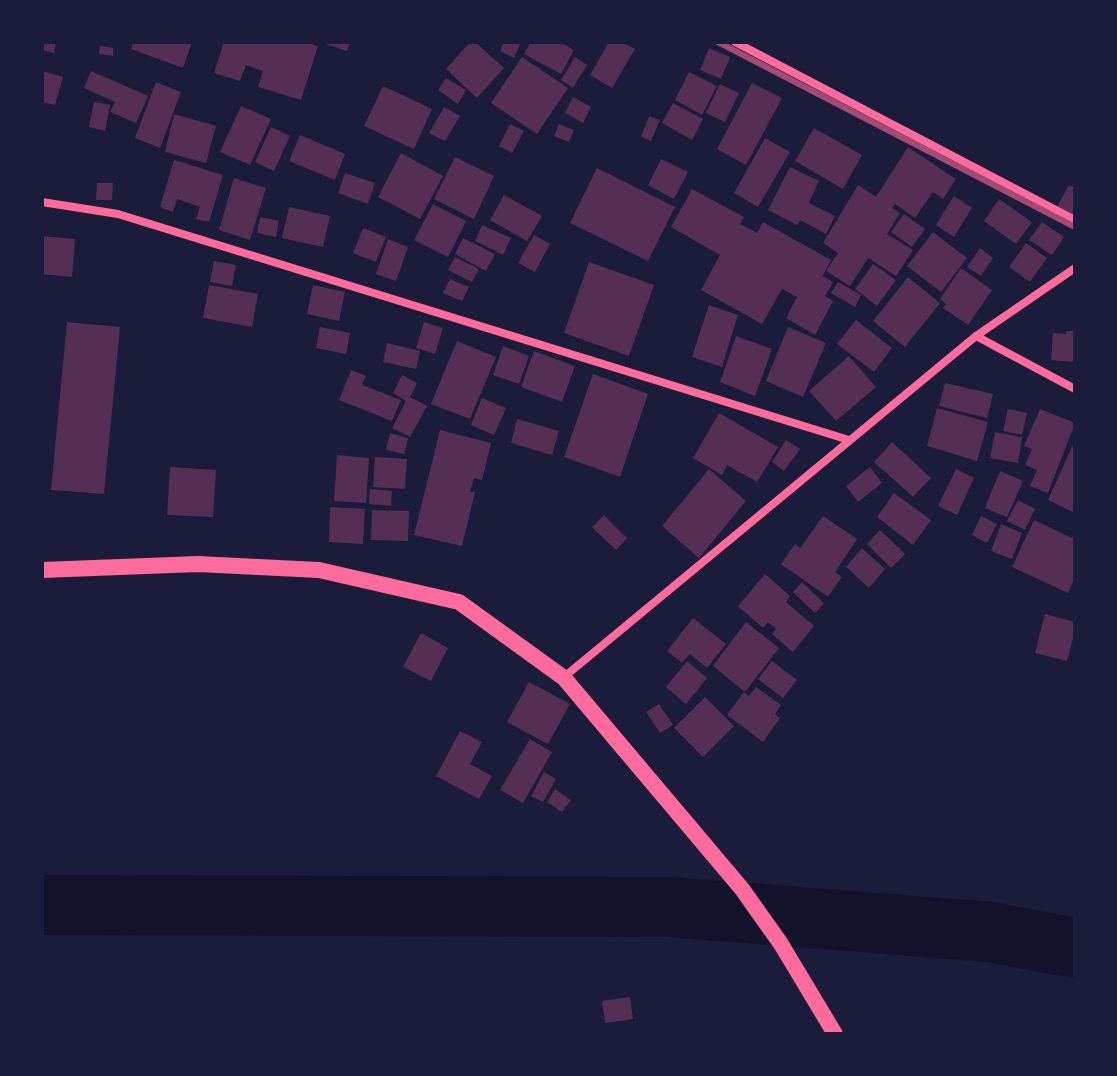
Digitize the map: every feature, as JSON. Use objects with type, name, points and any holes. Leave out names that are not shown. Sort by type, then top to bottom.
[{"type":"main road","points":[[42,570],[198,564],[319,570],[459,602],[564,678],[742,889],[781,944],[835,1034]]},
{"type":"street","points":[[735,42],[1075,220]]},
{"type":"street","points":[[42,202],[118,214],[849,440]]},
{"type":"street","points":[[564,678],[976,336],[1075,268]]},
{"type":"street","points":[[976,336],[1075,389]]},
{"type":"building","points":[[42,42],[56,42],[54,53],[42,50]]},
{"type":"building","points":[[133,42],[192,42],[183,68],[131,49]]},
{"type":"building","points":[[224,42],[305,42],[318,46],[301,100],[258,87],[263,71],[246,65],[240,81],[214,73]]},
{"type":"building","points":[[320,42],[350,42],[347,51]]},
{"type":"building","points":[[470,42],[475,42],[504,68],[477,98],[446,69]]},
{"type":"building","points":[[504,42],[521,42],[514,58],[500,51]]},
{"type":"building","points":[[531,42],[560,42],[574,50],[561,74],[524,54]]},
{"type":"building","points":[[609,42],[622,42],[635,49],[612,88],[590,75]]},
{"type":"building","points":[[100,46],[113,48],[113,56],[99,54]]},
{"type":"building","points":[[709,48],[730,57],[721,79],[700,70]]},
{"type":"building","points":[[522,57],[568,88],[537,134],[491,103]]},
{"type":"building","points":[[575,57],[587,65],[573,88],[561,80]]},
{"type":"building","points":[[42,71],[63,77],[55,105],[42,102]]},
{"type":"building","points":[[91,71],[148,96],[136,123],[110,112],[115,102],[84,88]]},
{"type":"building","points":[[689,72],[717,86],[702,115],[675,100]]},
{"type":"building","points":[[446,78],[466,90],[458,104],[438,90]]},
{"type":"building","points":[[156,82],[181,92],[160,148],[135,138]]},
{"type":"building","points":[[752,83],[782,98],[746,165],[717,149]]},
{"type":"building","points":[[720,84],[739,93],[725,122],[706,113]]},
{"type":"building","points":[[383,86],[432,109],[414,149],[364,126]]},
{"type":"building","points":[[573,97],[591,107],[583,123],[565,113]]},
{"type":"building","points":[[94,102],[110,105],[105,131],[89,127]]},
{"type":"building","points":[[673,103],[703,119],[692,140],[662,123]]},
{"type":"building","points":[[241,106],[271,119],[250,165],[220,152]]},
{"type":"building","points":[[444,107],[460,116],[445,141],[429,133]]},
{"type":"building","points":[[174,114],[216,126],[206,163],[165,152]]},
{"type":"building","points":[[649,116],[660,120],[651,141],[641,137]]},
{"type":"building","points":[[510,124],[524,131],[512,153],[499,146]]},
{"type":"building","points":[[559,124],[574,130],[569,142],[554,136]]},
{"type":"building","points":[[271,127],[290,136],[274,171],[255,162]]},
{"type":"building","points":[[814,128],[862,155],[843,189],[795,161]]},
{"type":"building","points":[[300,135],[345,154],[335,180],[289,161]]},
{"type":"building","points":[[765,138],[790,152],[758,207],[734,193]]},
{"type":"building","points":[[908,147],[956,179],[943,199],[933,192],[915,218],[895,204],[892,208],[900,213],[887,234],[913,250],[896,276],[868,258],[850,286],[826,271],[838,253],[823,243],[858,185],[876,197]]},
{"type":"building","points":[[401,153],[443,176],[420,219],[378,197]]},
{"type":"building","points":[[455,157],[494,176],[474,219],[434,199]]},
{"type":"building","points":[[661,159],[688,172],[674,199],[648,185]]},
{"type":"building","points":[[174,160],[223,175],[209,222],[196,219],[200,207],[177,199],[173,212],[160,207]]},
{"type":"building","points":[[790,167],[819,181],[809,203],[835,216],[826,234],[800,220],[797,225],[768,210]]},
{"type":"building","points":[[597,168],[675,207],[648,261],[570,223]]},
{"type":"building","points":[[345,173],[375,183],[368,204],[338,193]]},
{"type":"building","points":[[234,178],[266,188],[250,240],[219,230]]},
{"type":"building","points":[[97,183],[113,183],[112,200],[96,200]]},
{"type":"building","points":[[1069,185],[1075,188],[1075,217],[1057,207]]},
{"type":"building","points":[[692,189],[744,217],[740,224],[757,233],[763,222],[831,260],[822,277],[833,282],[825,296],[833,301],[815,335],[786,318],[797,297],[782,289],[762,324],[701,290],[720,255],[671,227]]},
{"type":"building","points":[[504,195],[542,216],[527,241],[490,220]]},
{"type":"building","points":[[954,196],[972,208],[954,237],[936,225]]},
{"type":"building","points":[[999,199],[1032,222],[1016,244],[984,221]]},
{"type":"building","points":[[433,204],[466,221],[448,257],[414,240]]},
{"type":"building","points":[[289,207],[330,216],[323,247],[282,238]]},
{"type":"building","points":[[904,214],[925,229],[912,247],[891,232]]},
{"type":"building","points":[[260,217],[279,221],[276,237],[257,233]]},
{"type":"building","points":[[1042,222],[1064,237],[1052,255],[1029,240]]},
{"type":"building","points":[[482,225],[511,238],[503,255],[475,241]]},
{"type":"building","points":[[363,228],[386,237],[376,262],[353,253]]},
{"type":"building","points":[[933,232],[967,258],[941,292],[907,266]]},
{"type":"building","points":[[534,235],[550,244],[535,272],[518,263]]},
{"type":"building","points":[[42,236],[75,239],[72,277],[42,274]]},
{"type":"building","points":[[463,238],[495,254],[486,271],[455,254]]},
{"type":"building","points":[[388,239],[408,247],[396,281],[376,274]]},
{"type":"building","points":[[1026,243],[1047,258],[1030,282],[1009,267]]},
{"type":"building","points":[[980,248],[993,258],[981,276],[967,267]]},
{"type":"building","points":[[455,257],[479,269],[472,282],[448,270]]},
{"type":"building","points":[[214,261],[236,265],[232,286],[210,282]]},
{"type":"building","points":[[589,262],[654,285],[629,356],[564,333]]},
{"type":"building","points":[[873,264],[896,280],[877,306],[855,289]]},
{"type":"building","points":[[961,268],[992,290],[968,325],[943,308],[946,304],[940,299]]},
{"type":"building","points":[[908,277],[940,303],[905,347],[873,321]]},
{"type":"building","points":[[450,279],[469,287],[462,301],[443,293]]},
{"type":"building","points":[[838,282],[861,295],[855,307],[831,293]]},
{"type":"building","points":[[209,285],[258,294],[252,327],[203,318]]},
{"type":"building","points":[[313,285],[345,292],[339,321],[307,314]]},
{"type":"building","points":[[709,305],[738,315],[722,367],[692,357]]},
{"type":"building","points":[[856,320],[892,348],[874,372],[837,344]]},
{"type":"building","points":[[67,322],[120,327],[104,494],[51,490]]},
{"type":"building","points":[[424,322],[443,328],[435,354],[416,348]]},
{"type":"building","points":[[320,327],[350,333],[346,354],[316,348]]},
{"type":"building","points":[[788,327],[826,343],[803,397],[766,381]]},
{"type":"building","points":[[1066,331],[1075,331],[1075,362],[1051,360],[1053,333],[1066,334]]},
{"type":"building","points":[[736,336],[772,349],[755,396],[720,382]]},
{"type":"building","points":[[457,341],[496,357],[470,419],[431,404]]},
{"type":"building","points":[[387,343],[420,351],[416,369],[383,362]]},
{"type":"building","points":[[503,346],[529,356],[519,384],[493,375]]},
{"type":"building","points":[[534,351],[575,366],[562,402],[521,387]]},
{"type":"building","points":[[849,356],[876,387],[836,421],[809,391]]},
{"type":"building","points":[[351,370],[366,376],[362,385],[401,400],[392,421],[339,400]]},
{"type":"building","points":[[593,374],[648,394],[620,477],[564,457]]},
{"type":"building","points":[[402,375],[417,383],[410,397],[427,406],[410,437],[392,428],[406,401],[393,393]]},
{"type":"building","points":[[945,383],[993,394],[987,418],[939,406]]},
{"type":"building","points":[[482,398],[506,408],[494,435],[471,425]]},
{"type":"building","points":[[937,408],[988,422],[977,461],[927,446]]},
{"type":"building","points":[[1008,409],[1027,413],[1022,435],[1003,431]]},
{"type":"building","points":[[1040,409],[1075,423],[1048,493],[1030,486],[1037,470],[1025,465],[1032,449],[1024,446]]},
{"type":"building","points":[[719,413],[778,447],[757,482],[727,465],[722,475],[693,458]]},
{"type":"building","points":[[517,419],[559,431],[552,455],[511,443]]},
{"type":"building","points":[[440,430],[491,443],[482,480],[474,478],[470,492],[475,492],[462,546],[414,535]]},
{"type":"building","points":[[995,432],[1022,437],[1018,463],[990,458]]},
{"type":"building","points":[[390,433],[408,438],[404,454],[386,450]]},
{"type":"building","points":[[786,440],[800,449],[784,471],[772,462]]},
{"type":"building","points":[[1075,440],[1075,513],[1048,500]]},
{"type":"building","points":[[892,442],[931,478],[913,497],[874,462]]},
{"type":"building","points":[[337,455],[369,458],[366,503],[334,501]]},
{"type":"building","points":[[375,457],[407,459],[405,489],[373,487]]},
{"type":"building","points":[[170,467],[216,470],[213,517],[167,515]]},
{"type":"building","points":[[870,467],[882,483],[858,502],[846,486]]},
{"type":"building","points":[[709,469],[746,501],[699,558],[662,526]]},
{"type":"building","points":[[956,469],[974,478],[957,515],[938,506]]},
{"type":"building","points":[[1000,471],[1023,481],[1007,517],[985,508]]},
{"type":"building","points":[[370,489],[392,491],[391,506],[369,504]]},
{"type":"building","points":[[894,493],[931,520],[913,545],[877,517]]},
{"type":"building","points":[[1018,500],[1035,509],[1025,530],[1007,521]]},
{"type":"building","points":[[330,507],[365,509],[363,544],[329,542]]},
{"type":"building","points":[[372,510],[409,511],[408,541],[371,540]]},
{"type":"building","points":[[604,515],[627,538],[616,550],[592,527]]},
{"type":"building","points":[[823,516],[857,539],[835,572],[842,577],[828,597],[781,564],[795,544],[800,548]]},
{"type":"building","points":[[981,516],[997,524],[987,543],[972,535]]},
{"type":"building","points":[[1034,520],[1072,538],[1075,532],[1075,577],[1068,593],[1012,567]]},
{"type":"building","points":[[1001,524],[1022,533],[1012,559],[991,551]]},
{"type":"building","points":[[880,530],[905,554],[891,568],[867,544]]},
{"type":"building","points":[[862,548],[885,569],[869,588],[846,567]]},
{"type":"building","points":[[765,574],[790,596],[786,602],[814,626],[793,652],[772,634],[776,629],[768,622],[763,628],[738,606]]},
{"type":"building","points":[[802,582],[824,603],[815,613],[793,592]]},
{"type":"building","points":[[1045,614],[1075,622],[1067,661],[1035,653]]},
{"type":"building","points":[[693,618],[726,644],[707,668],[690,654],[682,663],[667,651]]},
{"type":"building","points":[[746,622],[779,648],[745,692],[713,666]]},
{"type":"building","points":[[421,633],[448,648],[431,681],[403,667]]},
{"type":"building","points":[[687,661],[707,678],[686,704],[666,687]]},
{"type":"building","points":[[772,661],[797,680],[783,698],[758,679]]},
{"type":"building","points":[[529,682],[570,704],[548,744],[507,722]]},
{"type":"building","points":[[756,687],[781,705],[775,714],[780,718],[763,742],[727,715],[744,692],[749,696]]},
{"type":"building","points":[[705,697],[734,726],[703,757],[674,728]]},
{"type":"building","points":[[659,704],[673,725],[660,733],[646,712]]},
{"type":"building","points":[[460,731],[482,742],[470,764],[492,776],[479,799],[436,776]]},
{"type":"building","points":[[530,739],[552,752],[523,803],[500,790]]},
{"type":"building","points":[[544,772],[556,779],[543,802],[531,796]]},
{"type":"building","points":[[555,789],[571,800],[562,812],[547,802]]},
{"type":"building","points":[[630,997],[633,1019],[605,1023],[602,1001]]},
{"type":"waterway","points":[[42,905],[669,907],[990,932],[1075,948]]},
{"type":"railway","points":[[718,42],[1075,227]]}]
